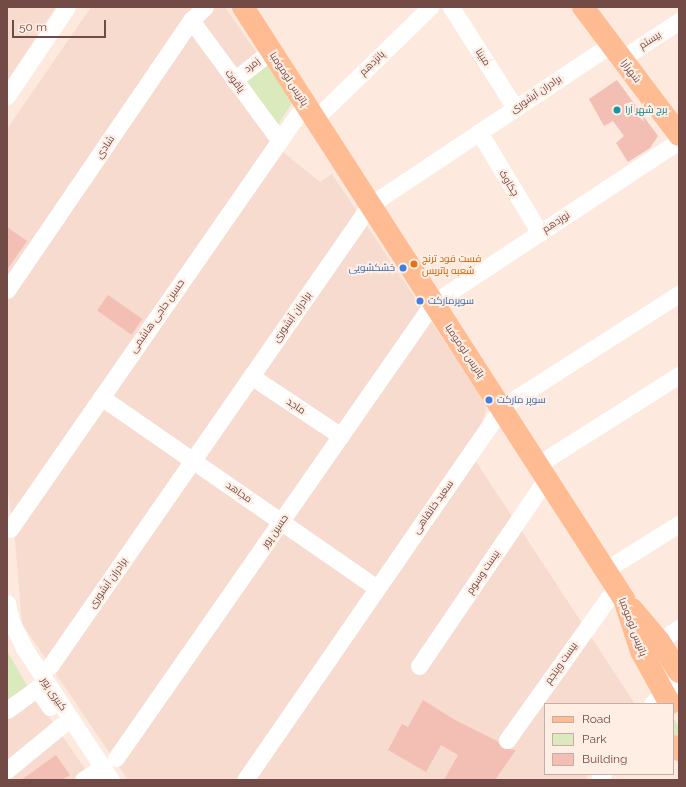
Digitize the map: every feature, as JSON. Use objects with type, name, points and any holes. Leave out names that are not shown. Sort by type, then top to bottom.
[{"type":"main road","name":"پاتریس لومومبا","points":[[243,7],[433,303],[502,407],[615,585],[641,651],[667,698]]},
{"type":"main road","name":"شهرآرا","points":[[583,7],[679,135]]},
{"type":"main road","points":[[615,585],[659,641],[679,672]]},
{"type":"street","points":[[7,96],[67,7]]},
{"type":"street","name":"شادی","points":[[7,290],[191,20],[205,7]]},
{"type":"street","name":"پانزدهم","points":[[310,111],[430,7]]},
{"type":"street","name":"مبینا","points":[[451,7],[515,108]]},
{"type":"street","name":"یاقوت","points":[[191,20],[279,140]]},
{"type":"street","name":"بیستم","points":[[616,52],[679,21]]},
{"type":"street","name":"زمرد","points":[[234,80],[271,51]]},
{"type":"street","name":"برادران آبشوری","points":[[50,666],[370,205],[515,108],[616,52]]},
{"type":"street","name":"حسین حاجی هاشمی","points":[[10,529],[279,140],[310,111]]},
{"type":"street","name":"چکاوک","points":[[479,132],[540,233]]},
{"type":"street","name":"نوزدهم","points":[[433,303],[679,141]]},
{"type":"street","name":"سعید خانقاهی","points":[[245,780],[502,407],[679,294]]},
{"type":"street","name":"حسین پور","points":[[116,758],[433,303]]},
{"type":"street","name":"بیست وسوم","points":[[419,666],[542,472],[679,375]]},
{"type":"street","name":"ماجد","points":[[251,376],[341,436]]},
{"type":"street","name":"مجاهد","points":[[101,397],[377,588]]},
{"type":"street","points":[[615,585],[679,524]]},
{"type":"street","name":"بیست وپنجم","points":[[507,740],[615,585]]},
{"type":"street","name":"کبیری پور","points":[[7,603],[11,620],[24,648],[111,780]]},
{"type":"street","points":[[659,641],[679,628]]},
{"type":"street","points":[[7,710],[37,688],[62,725],[91,778]]},
{"type":"street","points":[[7,770],[62,725]]},
{"type":"shaded area","points":[[7,7],[56,7],[7,81]]},
{"type":"shaded area","points":[[91,7],[225,7],[256,52],[279,149],[320,182],[332,174],[487,405],[473,457],[634,703],[544,703],[544,775],[588,775],[585,780],[128,780],[22,624],[15,539],[7,485],[7,129]]},
{"type":"shaded area","points":[[28,687],[93,780],[7,780],[7,699]]},
{"type":"green space","points":[[267,62],[292,103],[276,128],[244,80]]},
{"type":"green space","points":[[7,651],[28,687],[7,699]]},
{"type":"green space","points":[[674,719],[679,728],[679,739],[674,738]]},
{"type":"building","name":"برج شهر آرا","points":[[617,80],[658,136],[650,148],[628,162],[616,143],[624,136],[613,121],[604,126],[589,99]]},
{"type":"building","points":[[7,227],[27,241],[7,270]]},
{"type":"building","points":[[108,295],[142,319],[132,335],[97,311]]},
{"type":"building","points":[[423,700],[455,720],[497,741],[502,748],[516,750],[495,780],[444,780],[458,755],[441,745],[426,772],[388,750],[402,724],[408,727]]},
{"type":"building","points":[[56,755],[70,775],[62,780],[21,780]]},
{"type":"place","name":"برج شهر آرا","points":[[617,110]]},
{"type":"place","name":"فست فود ترنج شعبه پاتریس","points":[[414,264]]},
{"type":"place","name":"خشکشویی","points":[[403,268]]},
{"type":"place","name":"سوپرمارکت","points":[[420,301]]},
{"type":"place","name":"سوپر مارکت","points":[[489,400]]}]
